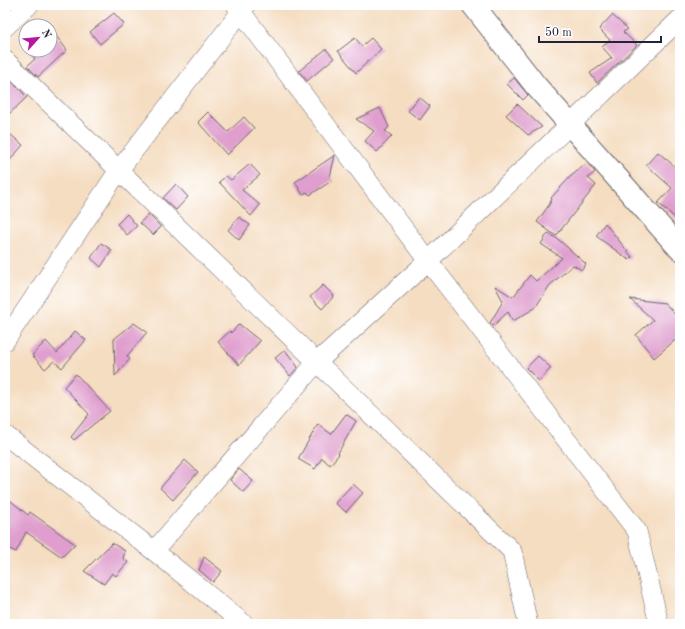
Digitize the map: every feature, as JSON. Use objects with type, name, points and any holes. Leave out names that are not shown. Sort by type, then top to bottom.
[{"type":"main road","points":[[473,5],[536,86],[680,249]]},
{"type":"street","points":[[5,27],[29,5]]},
{"type":"street","points":[[5,340],[119,170],[241,7],[428,261],[637,531],[659,624]]},
{"type":"street","points":[[154,551],[317,362],[428,261],[680,20]]},
{"type":"street","points":[[5,60],[512,551],[528,624]]},
{"type":"street","points":[[5,435],[154,551],[244,624]]},
{"type":"building","points":[[114,13],[124,24],[100,44],[90,32]]},
{"type":"building","points":[[612,15],[628,29],[623,32],[637,45],[597,83],[590,73],[612,58],[602,47],[610,40],[599,29]]},
{"type":"building","points":[[58,38],[67,50],[38,77],[27,66],[35,59],[34,58],[58,58]]},
{"type":"building","points":[[355,38],[362,46],[371,38],[381,49],[356,73],[338,51]]},
{"type":"building","points":[[326,49],[334,58],[307,81],[299,71]]},
{"type":"building","points":[[5,75],[27,97],[5,118]]},
{"type":"building","points":[[514,78],[528,95],[523,100],[507,84]]},
{"type":"building","points":[[419,97],[430,106],[420,120],[408,111]]},
{"type":"building","points":[[517,104],[542,127],[528,135],[506,115]]},
{"type":"building","points":[[380,108],[389,127],[385,131],[392,136],[377,152],[365,141],[374,131],[356,119]]},
{"type":"building","points":[[208,112],[228,132],[244,117],[254,128],[227,155],[198,122]]},
{"type":"building","points":[[5,130],[23,145],[5,166]]},
{"type":"building","points":[[658,152],[680,171],[680,222],[658,203],[672,188],[646,165]]},
{"type":"building","points":[[335,155],[330,177],[333,180],[310,195],[307,192],[303,195],[295,182]]},
{"type":"building","points":[[587,163],[595,172],[588,178],[596,185],[556,236],[537,222],[549,205],[552,199],[551,198],[570,177]]},
{"type":"building","points":[[250,164],[260,175],[242,190],[260,205],[251,216],[219,182],[226,176],[231,180]]},
{"type":"building","points":[[176,184],[188,197],[176,210],[163,198]]},
{"type":"building","points":[[127,214],[137,226],[127,235],[117,224]]},
{"type":"building","points":[[148,214],[161,227],[153,235],[140,223]]},
{"type":"building","points":[[239,217],[250,225],[239,240],[228,230]]},
{"type":"building","points":[[605,223],[632,257],[629,260],[596,236]]},
{"type":"building","points":[[548,233],[559,240],[586,264],[582,270],[573,265],[550,285],[535,308],[513,321],[508,312],[493,326],[490,323],[503,301],[495,286],[513,297],[530,275],[536,281],[562,258],[541,244]]},
{"type":"building","points":[[101,243],[112,250],[101,267],[91,258]]},
{"type":"building","points":[[323,285],[334,296],[322,309],[310,297]]},
{"type":"building","points":[[630,299],[665,303],[680,320],[680,336],[654,358],[636,335],[653,320]]},
{"type":"building","points":[[134,323],[147,332],[127,356],[130,359],[115,376],[114,339]]},
{"type":"building","points":[[239,324],[260,341],[239,365],[218,342],[230,331],[231,333]]},
{"type":"building","points":[[75,331],[86,340],[62,368],[54,361],[45,369],[32,355],[46,341],[57,353]]},
{"type":"building","points":[[285,350],[298,367],[290,376],[275,358]]},
{"type":"building","points":[[538,356],[551,368],[539,381],[526,368]]},
{"type":"building","points":[[76,374],[110,411],[74,440],[71,437],[89,414],[64,387]]},
{"type":"building","points":[[346,414],[356,421],[338,453],[339,454],[330,465],[322,458],[315,469],[298,459],[318,424],[331,434]]},
{"type":"building","points":[[185,460],[198,472],[173,500],[160,488]]},
{"type":"building","points":[[239,469],[253,481],[243,492],[230,480]]},
{"type":"building","points":[[353,484],[363,493],[346,512],[335,503]]},
{"type":"building","points":[[5,496],[28,515],[30,512],[75,544],[62,557],[26,532],[16,552],[5,547]]},
{"type":"building","points":[[112,543],[125,551],[123,559],[128,562],[116,576],[112,573],[104,584],[84,571]]},
{"type":"building","points":[[204,557],[222,571],[213,582],[199,570]]}]
